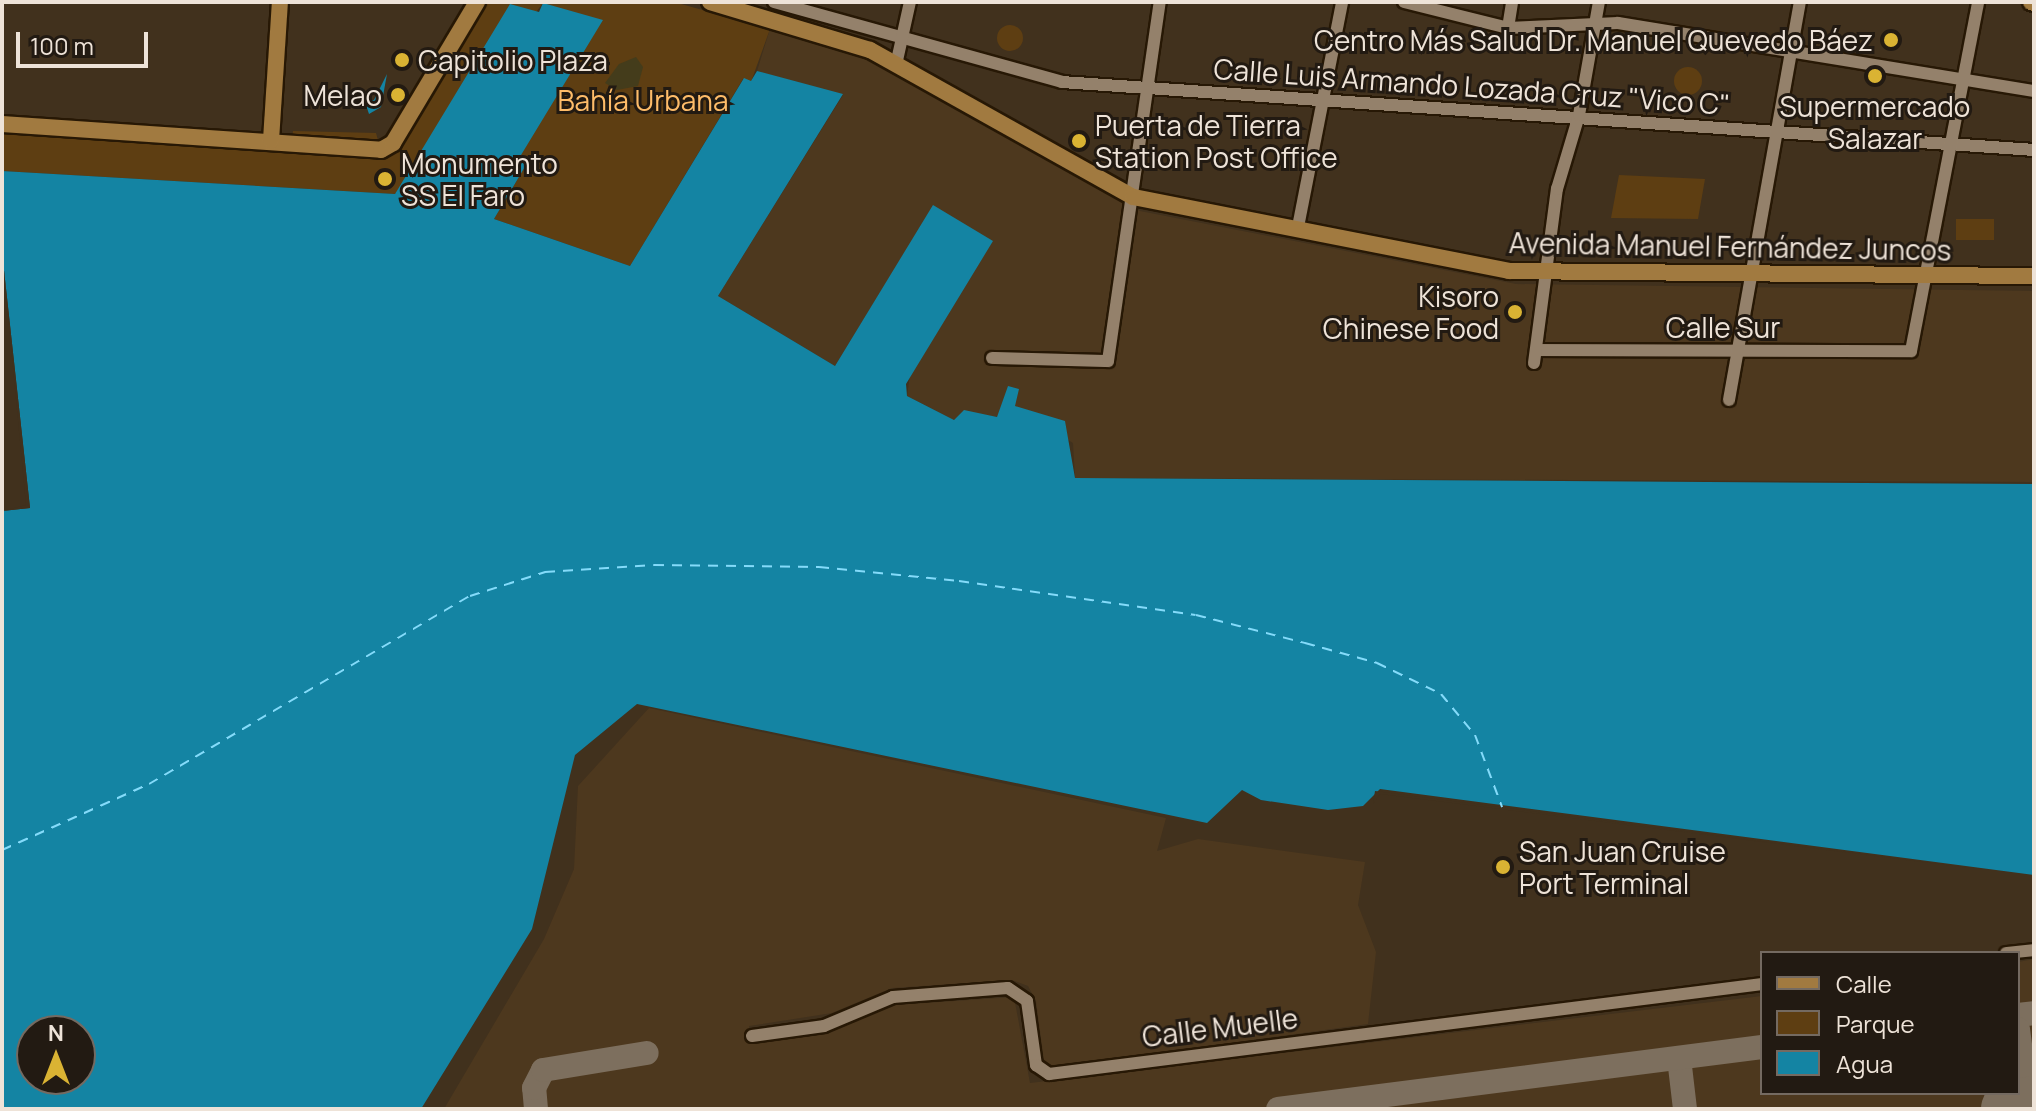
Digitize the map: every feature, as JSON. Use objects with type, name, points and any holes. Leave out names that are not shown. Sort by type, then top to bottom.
[{"type":"main road","points":[[271,140],[280,2]]},
{"type":"main road","points":[[2,124],[271,140],[367,150],[393,143],[477,2]]},
{"type":"main road","name":"Avenida Manuel Fernández Juncos","points":[[710,2],[896,65],[1133,197],[1546,274],[2034,276]]},
{"type":"street","name":"Calle Luis Armando Lozada Cruz \"Vico C\"","points":[[774,2],[1035,78],[2034,150]]},
{"type":"street","points":[[896,65],[910,2]]},
{"type":"street","points":[[992,358],[1108,361],[1160,2]]},
{"type":"street","points":[[1298,227],[1342,2]]},
{"type":"street","points":[[1404,2],[1508,28],[1595,20],[2034,91]]},
{"type":"street","points":[[1508,28],[1512,2]]},
{"type":"street","points":[[1546,274],[1562,160],[1579,115],[1599,2]]},
{"type":"street","points":[[1729,400],[1800,2]]},
{"type":"street","points":[[1931,276],[1978,2]]},
{"type":"street","name":"Calle Sur","points":[[1546,274],[1535,356],[1911,351],[1931,276]]},
{"type":"street","name":"Calle Muelle","points":[[752,1036],[824,1026],[893,997],[1008,988],[1027,1001],[1036,1065],[1049,1074],[1760,984]]},
{"type":"shaded area","points":[[770,29],[872,60],[1140,211],[1516,284],[2034,291],[2034,482],[1075,478],[1073,443],[1014,406],[1018,389],[997,417],[964,411],[954,420],[907,396],[934,205],[835,366],[718,296],[843,95],[757,71]]},
{"type":"shaded area","points":[[649,708],[1166,818],[1157,851],[1198,839],[1365,862],[1358,905],[1376,952],[1368,1024],[1055,1067],[1044,1061],[1036,1001],[1028,986],[1012,980],[892,988],[832,1013],[749,1026],[751,1043],[824,1033],[895,1005],[1014,997],[1030,1083],[1760,996],[1760,1095],[2020,1095],[2020,962],[2034,959],[2034,1109],[444,1109],[544,939],[574,869],[578,786]]},
{"type":"green space","name":"Bahía Urbana","points":[[487,2],[674,2],[770,29],[751,82],[743,79],[630,266],[494,219],[526,165],[518,161],[543,3],[395,194],[2,171],[2,133],[380,156],[399,145]]},
{"type":"green space","points":[[1010,25],[1019,29],[1023,38],[1019,47],[1010,51],[1001,47],[997,38],[1001,29]]},
{"type":"green space","points":[[1688,67],[1698,71],[1702,81],[1698,91],[1688,95],[1678,91],[1674,81],[1678,71]]},
{"type":"green space","points":[[293,131],[376,133],[379,144],[292,140]]},
{"type":"green space","points":[[1619,175],[1705,179],[1698,219],[1611,218]]},
{"type":"green space","points":[[1956,219],[1994,219],[1994,240],[1956,240]]},
{"type":"sand","points":[[636,57],[643,67],[638,86],[617,90],[605,83],[619,64]]},
{"type":"water","points":[[543,3],[603,20],[518,160],[526,165],[494,219],[630,266],[744,78],[751,81],[757,71],[843,94],[718,296],[835,366],[933,205],[993,241],[906,384],[907,396],[954,420],[964,410],[997,417],[1008,386],[1019,389],[1015,406],[1065,421],[1075,478],[2034,484],[2034,875],[1380,789],[1363,806],[1328,810],[1261,800],[1242,790],[1207,823],[637,704],[575,755],[532,929],[421,1109],[2,1109],[2,511],[30,508],[2,252],[2,171],[395,194],[510,4],[539,12]]},
{"type":"water","points":[[387,74],[381,107],[369,114],[365,102],[374,100]]},
{"type":"pier","points":[[2,252],[30,508],[2,511],[26,505]]},
{"type":"pier","points":[[1375,791],[1978,869],[1380,794],[1373,804]]},
{"type":"ferry route","points":[[2,850],[149,784],[470,596],[545,572],[654,565],[819,567],[959,581],[1196,615],[1377,663],[1441,694],[1475,735],[1502,807]]},
{"type":"taxiway","points":[[2020,1015],[2034,1013]]},
{"type":"taxiway","points":[[2020,1045],[2028,1107]]},
{"type":"taxiway","points":[[1278,1109],[1760,1047]]},
{"type":"taxiway","points":[[536,1109],[534,1088],[543,1070],[647,1053]]},
{"type":"taxiway","points":[[1679,1058],[1685,1109]]},
{"type":"runway","points":[[2011,1109],[2034,1106]]},
{"type":"place","name":"Centro Más Salud Dr. Manuel Quevedo Báez","points":[[1891,40]]},
{"type":"place","name":"Capitolio Plaza","points":[[402,60]]},
{"type":"place","name":"Supermercado Salazar","points":[[1875,76]]},
{"type":"place","name":"Melao","points":[[398,95]]},
{"type":"place","name":"Puerta de Tierra Station Post Office","points":[[1079,141]]},
{"type":"place","name":"Monumento SS El Faro","points":[[385,179]]},
{"type":"place","name":"Kisoro Chinese Food","points":[[1515,312]]},
{"type":"place","name":"San Juan Cruise Port Terminal","points":[[1503,867]]}]
